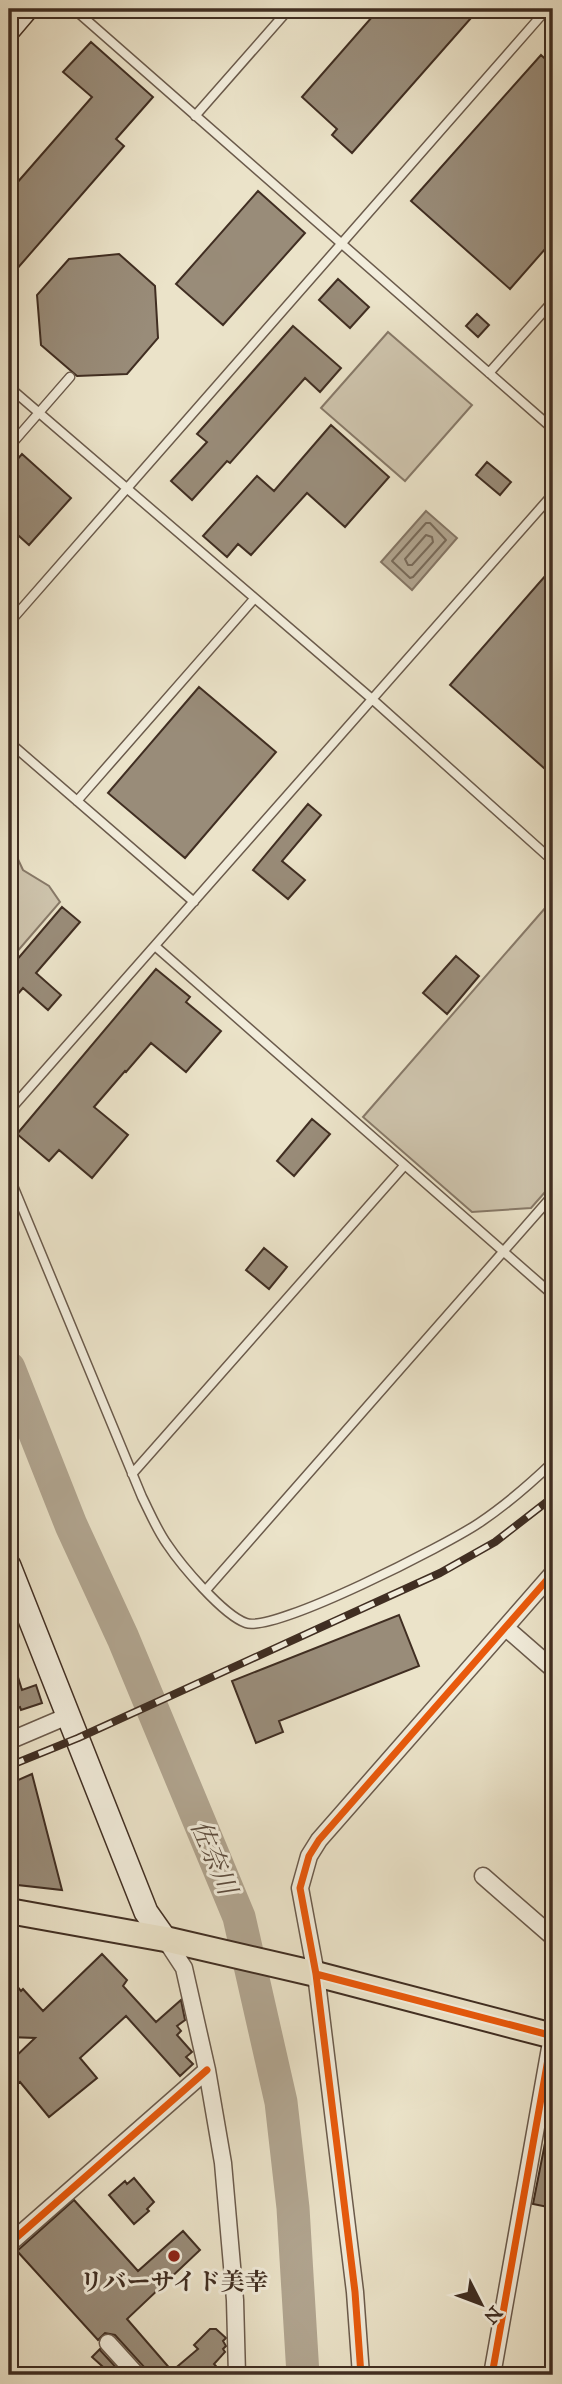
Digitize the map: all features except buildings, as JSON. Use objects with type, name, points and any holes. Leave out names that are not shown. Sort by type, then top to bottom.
[{"type":"main road","points":[[9,1911],[165,1939],[553,2034]]},
{"type":"street","points":[[9,29],[26,9]]},
{"type":"street","points":[[9,1566],[146,1912],[184,1968],[206,2070],[224,2176],[235,2300],[237,2375]]},
{"type":"street","points":[[361,2375],[355,2292],[316,1974],[300,1888],[309,1856],[328,1830],[553,1573]]},
{"type":"street","points":[[506,1628],[553,1669]]},
{"type":"street","points":[[9,1741],[70,1715]]},
{"type":"street","points":[[483,1876],[553,1937]]},
{"type":"street","points":[[492,2375],[553,2034]]},
{"type":"street","points":[[9,2244],[206,2070]]},
{"type":"street","points":[[108,2343],[137,2375]]},
{"type":"lane","points":[[74,9],[553,429]]},
{"type":"lane","points":[[195,116],[289,9]]},
{"type":"lane","points":[[9,622],[547,9]]},
{"type":"lane","points":[[489,373],[553,301]]},
{"type":"lane","points":[[9,447],[70,377]]},
{"type":"lane","points":[[9,387],[372,699],[553,861]]},
{"type":"lane","points":[[9,1111],[553,494]]},
{"type":"lane","points":[[77,801],[254,599]]},
{"type":"lane","points":[[9,742],[194,902]]},
{"type":"lane","points":[[155,946],[553,1294]]},
{"type":"lane","points":[[132,1474],[404,1166]]},
{"type":"lane","points":[[9,1176],[142,1497],[167,1544],[233,1618],[249,1624],[283,1617],[382,1576],[477,1524],[520,1492],[553,1462]]},
{"type":"lane","points":[[206,1590],[553,1195]]},
{"type":"shaded area","points":[[388,332],[472,405],[405,481],[321,408]]},
{"type":"shaded area","points":[[9,840],[23,870],[49,886],[60,902],[9,961]]},
{"type":"shaded area","points":[[553,899],[553,1183],[531,1208],[472,1212],[363,1117]]},
{"type":"water","points":[[426,511],[457,538],[412,590],[381,562]]},
{"type":"waterway","name":"佐奈川","points":[[9,1368],[71,1525],[123,1638],[239,1917],[281,2102],[293,2208],[303,2375]]},
{"type":"railway","points":[[9,1766],[78,1738],[440,1573],[495,1542],[553,1497]]},
{"type":"cycle path","points":[[361,2375],[355,2292],[316,1974],[300,1888],[309,1856],[319,1840],[553,1573]]},
{"type":"cycle path","points":[[316,1974],[553,2036]]},
{"type":"cycle path","points":[[492,2375],[553,2031]]},
{"type":"cycle path","points":[[9,2244],[207,2070]]},
{"type":"place","name":"リバーサイド美幸","points":[[174,2256]]}]
